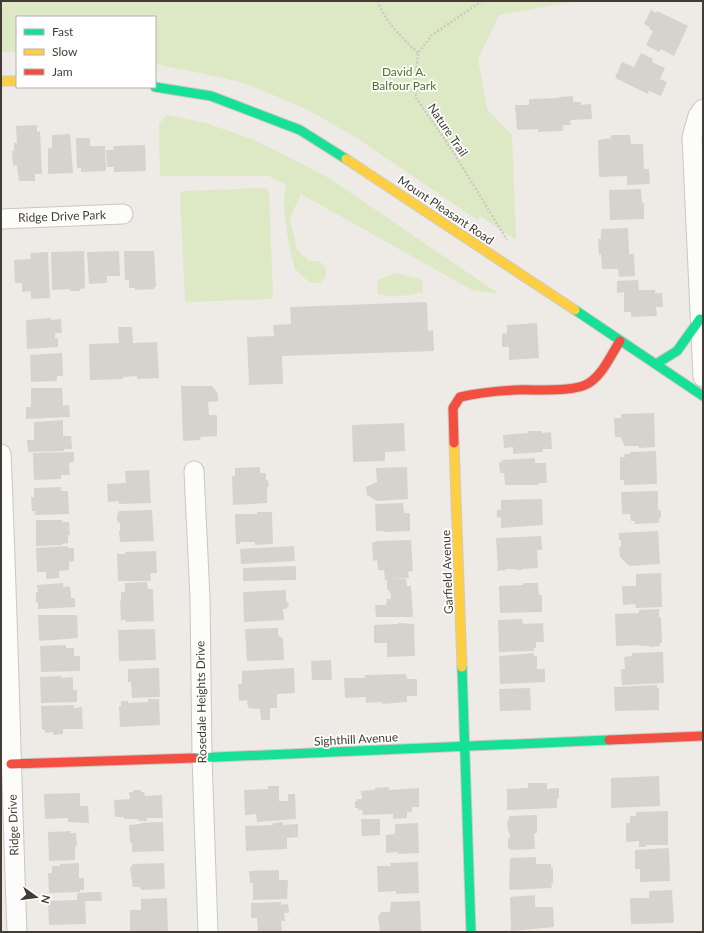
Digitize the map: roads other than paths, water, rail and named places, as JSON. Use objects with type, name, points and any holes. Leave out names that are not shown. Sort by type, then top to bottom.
[{"type":"street","points":[[1,81],[16,81]]},
{"type":"street","name":"Mount Pleasant Road","points":[[156,87],[211,96],[300,130],[363,169],[703,396]]},
{"type":"street","points":[[703,110],[698,116],[692,137],[703,377]]},
{"type":"street","name":"Ridge Drive Park","points":[[1,219],[123,214]]},
{"type":"street","points":[[656,364],[677,351],[700,318]]},
{"type":"street","name":"Garfield Avenue","points":[[471,932],[452,408],[460,397],[476,392],[569,389],[588,384],[601,370],[620,341]]},
{"type":"street","name":"Ridge Drive","points":[[1,454],[6,575],[16,932]]},
{"type":"street","name":"Rosedale Heights Drive","points":[[194,471],[200,598],[202,758],[208,932]]},
{"type":"street","name":"Sighthill Avenue","points":[[11,764],[202,758],[703,736]]},
{"type":"park label","name":"David A. Balfour Park","points":[[404,78]]}]
